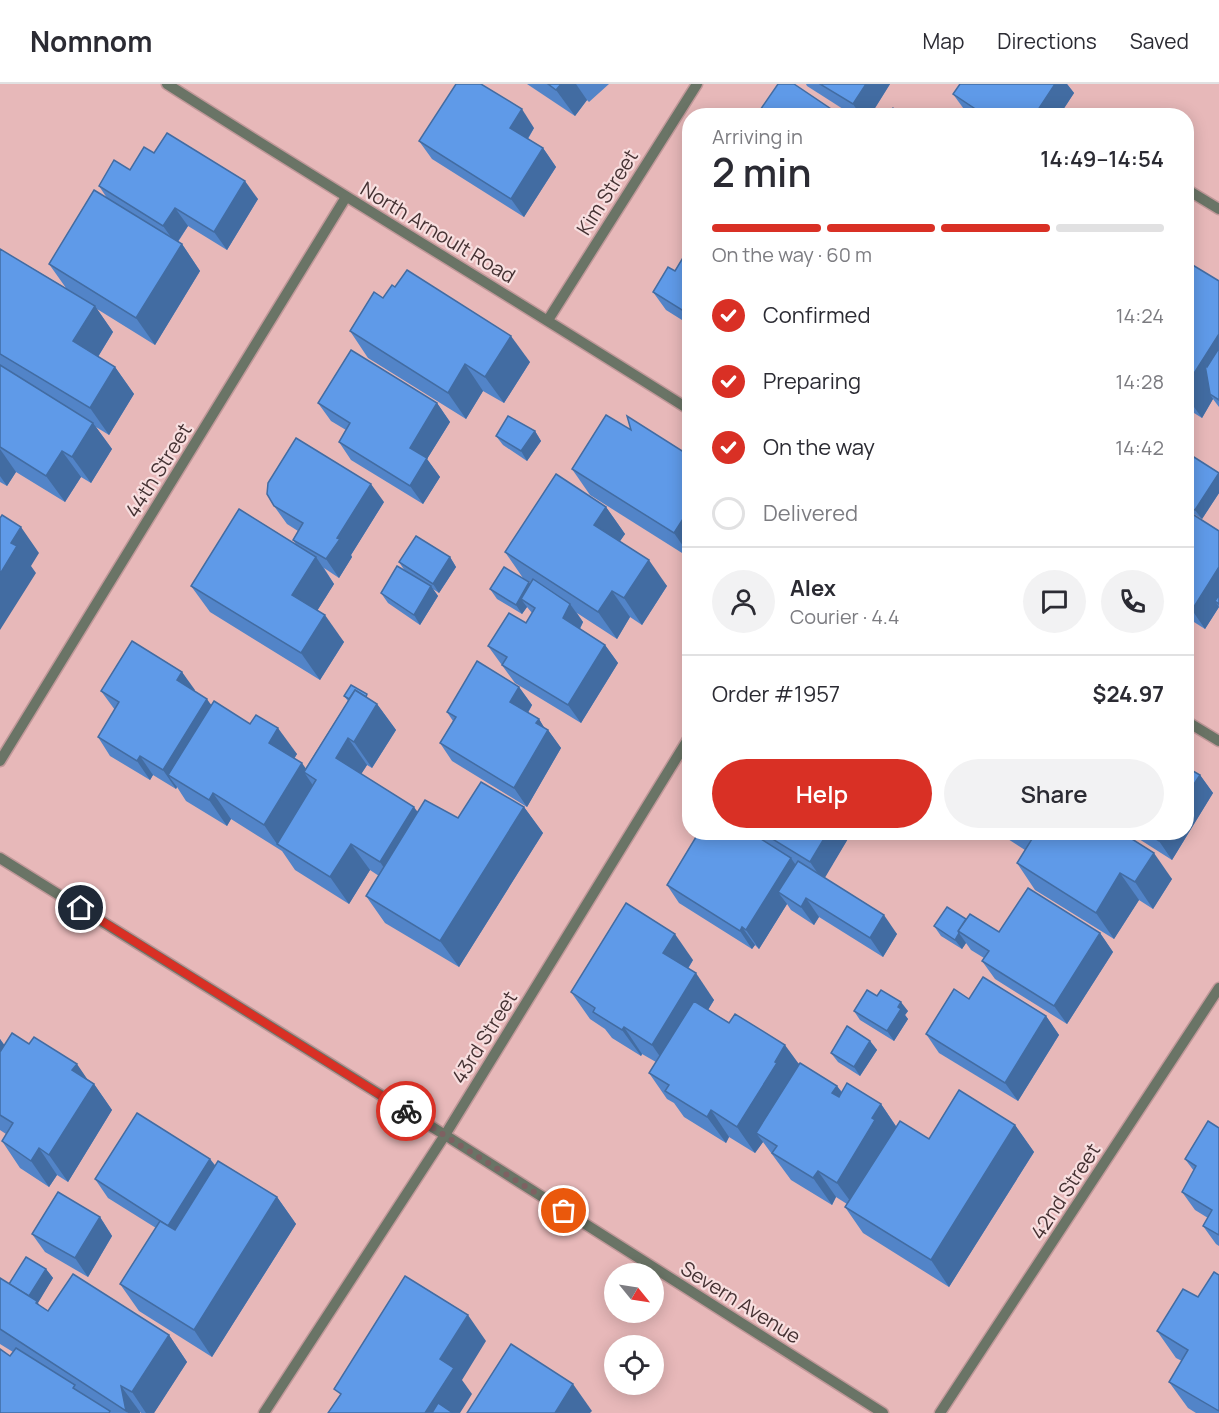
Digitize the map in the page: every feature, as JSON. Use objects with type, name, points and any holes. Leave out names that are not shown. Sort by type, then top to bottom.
[{"type":"street","name":"North Arnoult Road","points":[[167,84],[346,198],[548,320],[682,405]]},
{"type":"street","name":"Kim Street","points":[[548,320],[697,84]]},
{"type":"street","points":[[1194,194],[1219,209]]},
{"type":"street","name":"44th Street","points":[[0,761],[346,198]]},
{"type":"street","points":[[1194,726],[1219,741]]},
{"type":"street","name":"43rd Street","points":[[264,1413],[445,1135],[682,749]]},
{"type":"street","name":"Severn Avenue","points":[[0,858],[445,1135],[883,1413]]},
{"type":"street","name":"42nd Street","points":[[940,1413],[1219,988]]},
{"type":"building","points":[[456,84],[481,84],[522,109],[510,128],[543,148],[511,199],[419,141]]},
{"type":"building","points":[[548,84],[561,84],[556,90]]},
{"type":"building","points":[[778,84],[794,84],[830,108],[762,108]]},
{"type":"building","points":[[820,84],[866,84],[853,104]]},
{"type":"building","points":[[960,84],[1055,84],[1039,108],[974,108],[953,94]]},
{"type":"building","points":[[167,133],[245,181],[214,232],[175,208],[163,226],[99,186],[114,160],[130,170],[144,147],[154,153]]},
{"type":"building","points":[[94,190],[182,244],[136,318],[49,264]]},
{"type":"building","points":[[0,249],[95,306],[73,341],[115,367],[90,408],[0,354]]},
{"type":"building","points":[[682,259],[682,310],[653,292],[668,267],[675,271]]},
{"type":"building","points":[[1194,266],[1219,281],[1219,334],[1194,373]]},
{"type":"building","points":[[407,270],[511,336],[485,377],[465,364],[448,393],[350,331],[374,292],[383,298],[392,285],[395,287]]},
{"type":"building","points":[[1219,348],[1219,400],[1210,394],[1205,365],[1207,367]]},
{"type":"building","points":[[351,350],[437,403],[410,448],[427,458],[410,486],[339,442],[350,423],[318,403]]},
{"type":"building","points":[[0,365],[93,423],[72,457],[62,451],[46,476],[0,447]]},
{"type":"building","points":[[606,415],[631,430],[627,416],[682,451],[682,520],[674,533],[572,469]]},
{"type":"building","points":[[508,416],[535,431],[521,451],[496,436]]},
{"type":"building","points":[[296,438],[371,484],[326,559],[293,540],[303,523],[274,506],[267,494],[268,483]]},
{"type":"building","points":[[1194,457],[1219,473],[1194,509]]},
{"type":"building","points":[[556,474],[606,507],[594,525],[649,560],[624,598],[612,591],[598,612],[505,552]]},
{"type":"building","points":[[239,509],[316,557],[292,595],[325,615],[301,653],[191,586]]},
{"type":"building","points":[[2,515],[21,527],[11,543],[17,546],[0,574],[0,518]]},
{"type":"building","points":[[1194,515],[1219,531],[1219,567],[1194,607]]},
{"type":"building","points":[[416,536],[450,557],[433,584],[399,562]]},
{"type":"building","points":[[397,566],[431,586],[414,615],[381,593]]},
{"type":"building","points":[[504,567],[529,582],[516,605],[490,589]]},
{"type":"building","points":[[533,579],[570,604],[563,618],[605,645],[568,705],[502,665],[507,657],[488,646],[509,613],[526,623],[535,608],[521,599]]},
{"type":"building","points":[[132,641],[182,672],[177,680],[207,699],[163,770],[140,756],[137,761],[98,737],[119,702],[101,691]]},
{"type":"building","points":[[477,661],[519,687],[510,702],[539,719],[536,723],[548,730],[514,788],[440,743],[456,717],[447,712]]},
{"type":"building","points":[[351,685],[367,694],[366,697],[355,690],[349,699],[344,696]]},
{"type":"building","points":[[355,690],[377,704],[354,742],[348,738],[336,758],[414,807],[380,862],[351,844],[330,877],[277,844],[316,780],[304,772]]},
{"type":"building","points":[[214,701],[250,724],[256,715],[278,728],[269,743],[302,763],[264,825],[213,793],[209,800],[168,775]]},
{"type":"building","points":[[1194,772],[1200,775],[1194,784]]},
{"type":"building","points":[[481,782],[524,807],[440,941],[366,896],[425,800],[458,818]]},
{"type":"building","points":[[694,840],[763,840],[791,858],[746,930],[742,927],[740,931],[667,885]]},
{"type":"building","points":[[774,840],[823,840],[810,862]]},
{"type":"building","points":[[1031,840],[1134,840],[1154,853],[1135,882],[1120,873],[1096,913],[1017,863]]},
{"type":"building","points":[[798,861],[884,915],[870,938],[806,898],[801,907],[778,892]]},
{"type":"building","points":[[1028,888],[1100,933],[1054,1006],[982,961],[989,951],[958,931],[970,914],[999,932]]},
{"type":"building","points":[[626,903],[675,934],[663,953],[696,973],[652,1045],[624,1027],[622,1030],[593,1012],[595,1008],[571,992]]},
{"type":"building","points":[[947,907],[966,919],[955,940],[934,926]]},
{"type":"building","points":[[983,977],[1046,1016],[1005,1083],[926,1034],[954,989],[969,999]]},
{"type":"building","points":[[867,990],[877,996],[881,990],[901,1002],[898,1007],[901,1009],[887,1031],[854,1011]]},
{"type":"building","points":[[694,1001],[729,1023],[735,1014],[785,1045],[775,1062],[777,1063],[737,1127],[711,1110],[707,1117],[665,1091],[669,1085],[649,1073]]},
{"type":"building","points":[[847,1026],[870,1041],[854,1067],[831,1053]]},
{"type":"building","points":[[12,1033],[29,1044],[34,1037],[77,1064],[72,1070],[94,1084],[49,1155],[39,1148],[31,1161],[2,1141],[13,1123],[0,1115],[0,1052]]},
{"type":"building","points":[[800,1063],[837,1086],[832,1093],[839,1097],[847,1083],[881,1104],[872,1118],[875,1120],[837,1183],[818,1171],[813,1178],[772,1153],[777,1146],[756,1133]]},
{"type":"building","points":[[959,1090],[1015,1125],[931,1260],[845,1207],[900,1121],[929,1139]]},
{"type":"building","points":[[137,1113],[210,1159],[168,1226],[95,1179]]},
{"type":"building","points":[[1208,1121],[1219,1128],[1219,1235],[1203,1226],[1212,1210],[1182,1192],[1196,1166],[1185,1159]]},
{"type":"building","points":[[218,1161],[277,1197],[194,1330],[120,1284],[160,1221],[175,1230]]},
{"type":"building","points":[[58,1192],[100,1217],[75,1258],[32,1234]]},
{"type":"building","points":[[26,1257],[46,1269],[29,1296],[9,1284]]},
{"type":"building","points":[[1214,1272],[1219,1275],[1219,1411],[1169,1382],[1188,1350],[1157,1331],[1183,1289],[1198,1297]]},
{"type":"building","points":[[73,1274],[169,1335],[132,1392],[121,1386],[126,1411],[0,1329],[0,1278],[37,1301],[36,1303],[48,1311]]},
{"type":"building","points":[[405,1276],[468,1315],[440,1359],[454,1368],[425,1413],[328,1413],[341,1394],[334,1389]]},
{"type":"building","points":[[511,1344],[573,1384],[555,1413],[467,1413]]},
{"type":"building","points":[[16,1348],[75,1385],[73,1388],[110,1411],[109,1413],[0,1413],[0,1349],[10,1356]]},
{"type":"building","points":[[438,1403],[453,1413],[432,1413]]},
{"type":"way so far","points":[[406,1111],[564,1211]]},
{"type":"route","points":[[81,908],[406,1111]]}]
